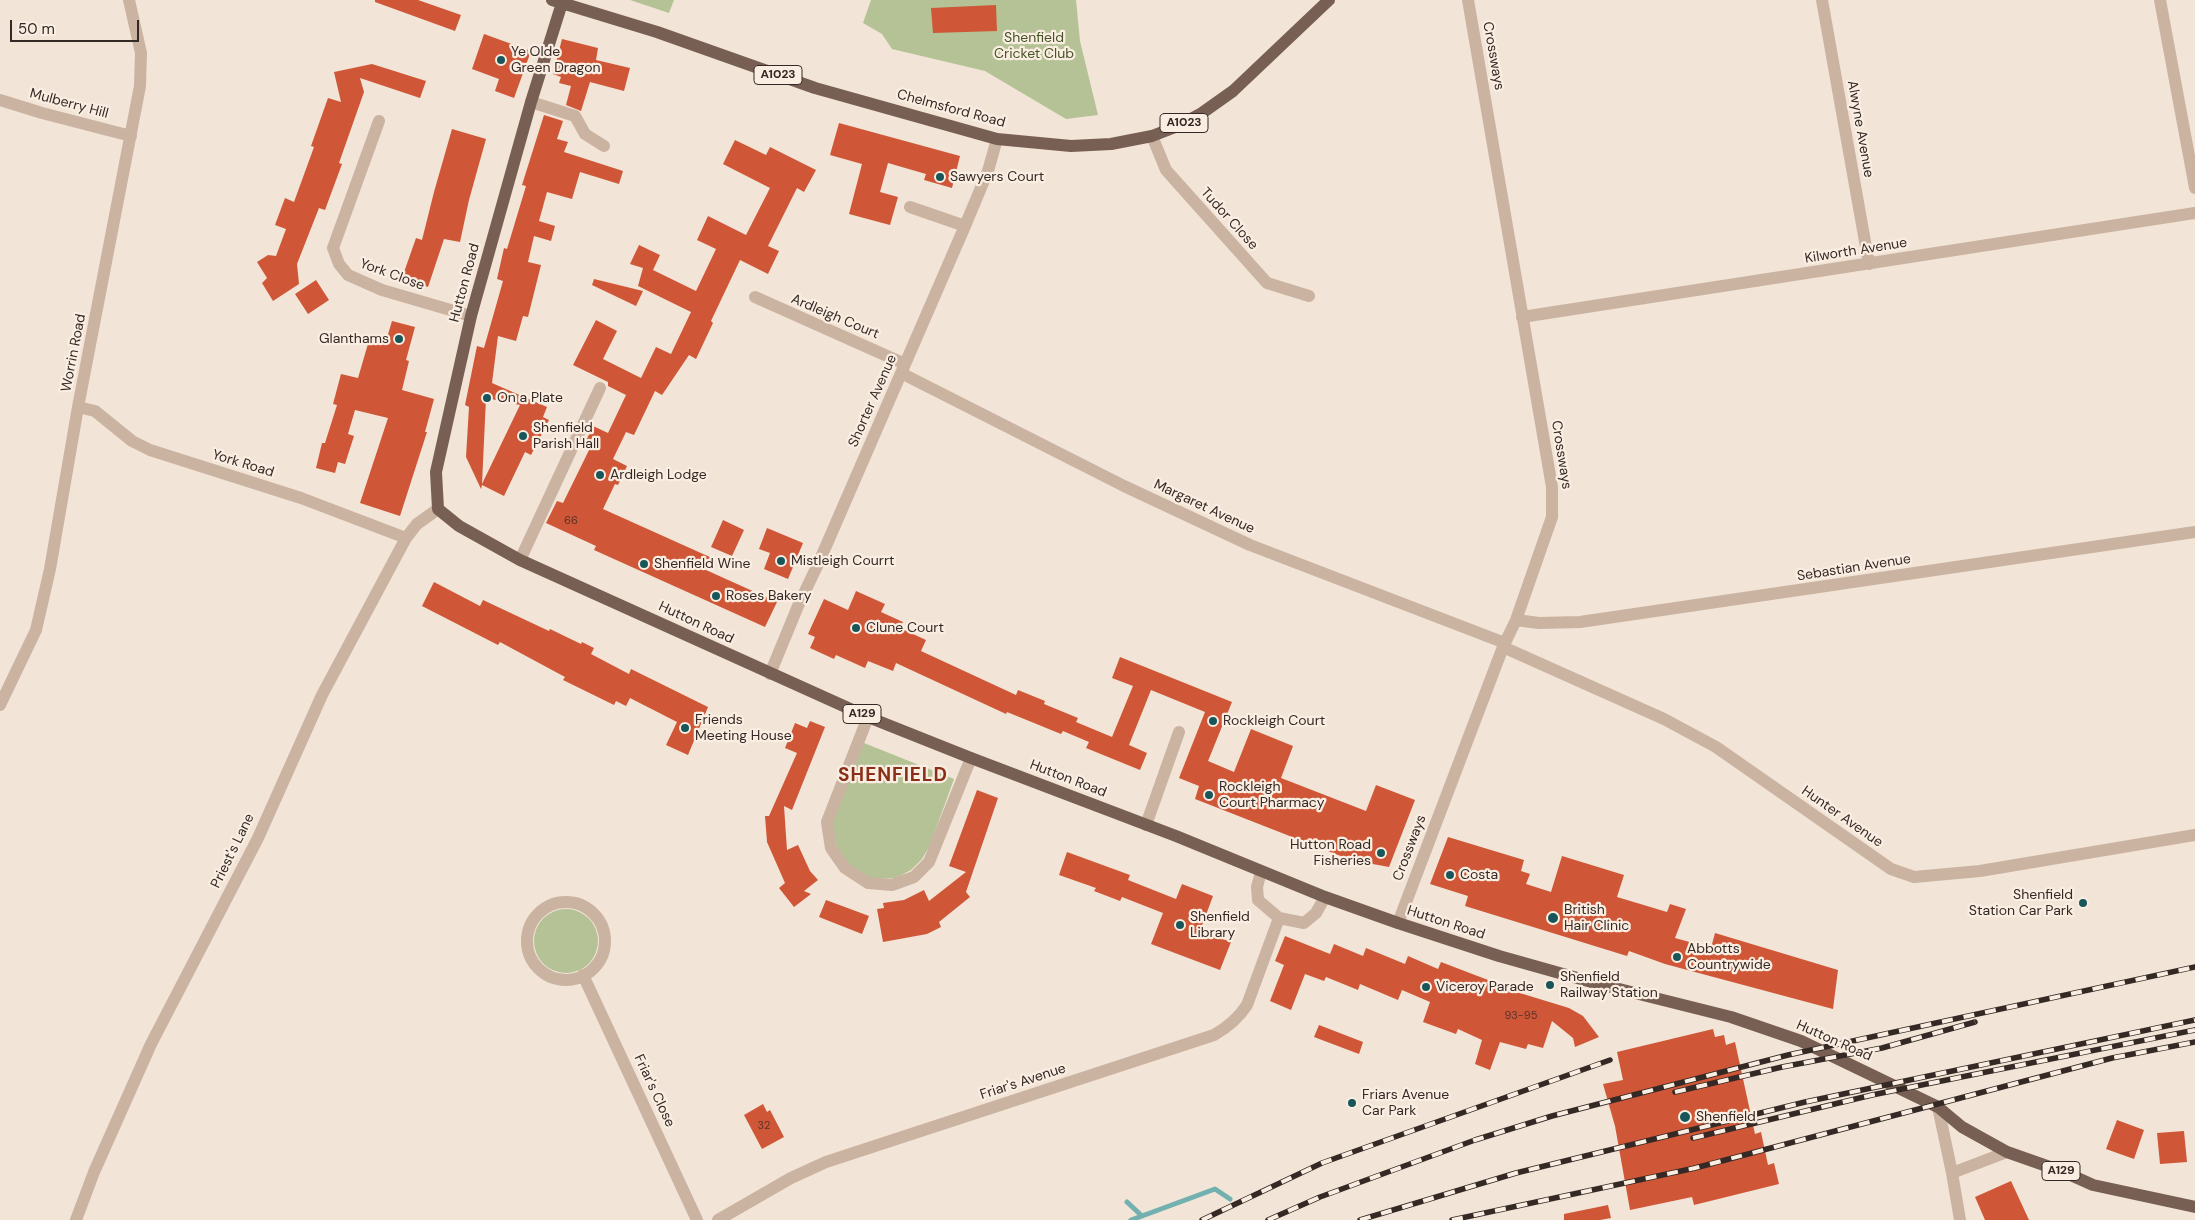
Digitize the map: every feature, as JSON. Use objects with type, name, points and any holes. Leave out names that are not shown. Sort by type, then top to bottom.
[{"type":"main road","name":"Chelmsford Road","points":[[557,1],[657,32],[815,88],[997,139],[1071,146],[1111,144],[1152,136],[1202,114],[1233,91],[1329,0]]},
{"type":"main road","name":"Hutton Road","points":[[557,1],[531,102],[471,316],[436,472],[438,509],[460,526],[520,560],[868,717],[1146,825],[1261,872],[1398,923],[1499,956],[1595,983],[1731,1017],[1801,1041],[1938,1107],[1962,1127],[2007,1152],[2064,1172],[2093,1185],[2195,1207]]},
{"type":"street","name":"Worrin Road","points":[[0,705],[36,630],[50,569],[78,407],[131,136],[140,86],[141,54],[129,0]]},
{"type":"street","name":"Crossways","points":[[1398,923],[1504,645],[1516,620],[1552,517],[1552,487],[1468,0]]},
{"type":"street","name":"Alwyne Avenue","points":[[1822,0],[1869,264]]},
{"type":"street","points":[[2160,0],[2195,188]]},
{"type":"street","name":"Mulberry Hill","points":[[0,100],[42,114],[131,136]]},
{"type":"street","points":[[531,102],[575,116],[585,134],[604,146]]},
{"type":"street","name":"York Close","points":[[379,121],[333,248],[339,264],[348,275],[382,290],[471,316]]},
{"type":"street","name":"Tudor Close","points":[[1152,136],[1166,170],[1267,283],[1308,296]]},
{"type":"street","name":"Shorter Avenue","points":[[770,674],[798,606],[966,226],[988,171],[997,139]]},
{"type":"street","points":[[910,206],[966,226]]},
{"type":"street","name":"Kilworth Avenue","points":[[1522,317],[2195,213]]},
{"type":"street","name":"Ardleigh Court","points":[[754,297],[903,369]]},
{"type":"street","name":"Margaret Avenue","points":[[903,369],[1124,486],[1250,545],[1504,645]]},
{"type":"street","points":[[520,560],[600,388]]},
{"type":"street","name":"York Road","points":[[78,407],[95,411],[132,441],[150,450],[301,498],[406,538]]},
{"type":"street","name":"Priest's Lane","points":[[76,1220],[94,1172],[151,1044],[258,838],[322,695],[406,538],[417,524],[438,509]]},
{"type":"street","name":"Sebastian Avenue","points":[[1516,620],[1539,623],[1580,622],[1630,616],[2195,532]]},
{"type":"street","name":"Hunter Avenue","points":[[1504,645],[1664,719],[1716,747],[1891,869],[1914,877],[1980,871],[2195,835]]},
{"type":"street","points":[[868,717],[827,822],[831,848],[845,868],[868,883],[892,884],[914,877],[929,862],[971,758]]},
{"type":"street","points":[[1146,825],[1179,732]]},
{"type":"street","points":[[1261,872],[1257,887],[1258,900],[1279,918],[1304,923],[1316,913],[1325,897]]},
{"type":"street","points":[[567,902],[579,904],[591,911],[598,919],[603,929],[603,950],[599,960],[583,975],[571,979],[558,979],[546,974],[536,966],[530,955],[527,942],[528,930],[534,918],[543,909],[554,904],[567,902]]},
{"type":"street","name":"Friar's Avenue","points":[[718,1220],[791,1178],[826,1162],[1204,1038],[1228,1027],[1240,1016],[1247,1005],[1279,918]]},
{"type":"street","name":"Friar's Close","points":[[583,975],[697,1220]]},
{"type":"street","points":[[1938,1107],[1960,1220]]},
{"type":"street","points":[[1952,1173],[2007,1152]]},
{"type":"green space","points":[[630,0],[674,0],[669,13]]},
{"type":"green space","name":"Shenfield Cricket Club","points":[[871,0],[1076,0],[1080,41],[1098,115],[1066,119],[985,71],[892,49],[882,34],[863,23]]},
{"type":"green space","points":[[864,743],[954,779],[930,845],[922,859],[911,870],[896,878],[870,878],[857,873],[839,854],[831,824]]},
{"type":"green space","points":[[560,909],[572,909],[589,918],[596,929],[598,941],[596,953],[589,964],[572,973],[560,973],[548,968],[539,959],[534,947],[534,935],[539,923],[548,914]]},
{"type":"building","points":[[375,0],[418,0],[461,15],[455,31],[375,2]]},
{"type":"building","points":[[996,5],[997,31],[933,33],[931,8]]},
{"type":"building","name":"Ye Olde Green Dragon","points":[[484,34],[531,51],[514,98],[495,91],[499,79],[472,69]]},
{"type":"building","points":[[562,39],[598,48],[596,60],[630,68],[624,91],[590,82],[581,111],[566,105],[571,86],[559,83],[561,77],[553,74]]},
{"type":"building","points":[[372,64],[426,81],[420,98],[360,78],[364,92],[339,163],[342,164],[325,210],[319,208],[297,264],[299,284],[273,301],[262,283],[267,278],[257,262],[268,255],[276,256],[286,229],[275,225],[285,198],[294,202],[314,147],[311,146],[328,98],[341,102],[334,72]]},
{"type":"building","points":[[544,115],[563,121],[557,139],[568,142],[564,152],[623,171],[619,184],[580,172],[572,199],[547,192],[539,221],[555,226],[551,241],[534,236],[528,262],[541,265],[528,317],[523,316],[516,341],[498,336],[492,383],[547,407],[543,417],[549,420],[531,455],[525,452],[504,496],[482,485],[481,489],[466,457],[469,407],[465,405],[477,346],[484,348],[503,281],[497,279],[504,248],[507,249],[526,186],[522,185]],"holes":[[[486,398],[520,405],[482,484]]]},
{"type":"building","name":"Sawyers Court","points":[[839,123],[960,156],[952,188],[924,180],[926,174],[888,163],[880,192],[898,197],[890,225],[849,214],[862,164],[830,155]]},
{"type":"building","points":[[452,129],[486,139],[469,200],[460,242],[444,239],[428,287],[402,278],[416,238],[422,240]]},
{"type":"building","points":[[735,140],[766,155],[770,147],[816,170],[804,192],[797,188],[768,246],[779,251],[768,274],[740,260],[711,321],[713,323],[696,359],[689,355],[662,395],[655,391],[634,435],[626,432],[613,459],[627,466],[618,485],[615,484],[603,509],[712,558],[706,570],[777,602],[765,627],[594,550],[596,546],[546,523],[557,501],[563,503],[591,446],[585,443],[593,426],[608,433],[626,395],[608,386],[608,382],[573,365],[596,320],[617,331],[603,359],[641,378],[656,347],[671,354],[691,312],[638,286],[643,268],[630,264],[639,245],[660,255],[653,270],[696,291],[716,249],[697,240],[708,216],[746,235],[770,188],[723,164]]},
{"type":"building","points":[[594,279],[643,291],[636,306],[592,285]]},
{"type":"building","points":[[316,280],[329,300],[308,314],[295,294]]},
{"type":"building","points":[[392,321],[415,327],[406,360],[409,361],[402,390],[434,399],[425,432],[427,432],[400,516],[360,503],[388,418],[355,410],[348,434],[354,436],[345,464],[338,462],[335,473],[316,468],[322,443],[325,443],[337,405],[333,404],[341,374],[358,378],[370,337],[386,341]]},
{"type":"building","points":[[723,520],[744,530],[732,556],[711,547]]},
{"type":"building","name":"Mistleigh Courrt","points":[[767,528],[803,543],[788,579],[764,569],[770,553],[759,549]]},
{"type":"building","points":[[434,582],[480,606],[483,600],[549,631],[550,629],[581,644],[582,642],[594,648],[591,654],[629,674],[631,669],[708,707],[688,755],[666,745],[677,722],[630,698],[626,706],[616,701],[614,705],[563,680],[565,677],[500,642],[498,645],[422,606]]},
{"type":"building","points":[[856,591],[885,604],[881,612],[903,622],[900,628],[926,640],[921,651],[1016,695],[1018,690],[1045,701],[1044,704],[1078,718],[1076,722],[1112,737],[1133,686],[1112,678],[1120,657],[1232,702],[1208,761],[1234,772],[1251,729],[1293,746],[1281,778],[1366,811],[1376,785],[1415,800],[1389,867],[1351,860],[1195,799],[1199,786],[1179,778],[1205,712],[1151,690],[1129,745],[1147,753],[1140,770],[1086,748],[1089,742],[1063,731],[1061,734],[1007,712],[1006,714],[896,663],[893,671],[868,661],[865,668],[836,655],[834,659],[810,648],[815,637],[808,634],[824,599],[848,610]]},
{"type":"building","points":[[810,721],[825,727],[792,810],[784,806],[787,850],[798,845],[810,871],[818,880],[804,891],[811,894],[794,907],[779,888],[785,883],[767,842],[765,816],[769,816],[797,753],[785,748],[795,723],[807,728]]},
{"type":"building","points":[[977,790],[998,798],[966,892],[970,897],[939,922],[941,927],[927,934],[883,942],[877,909],[884,908],[883,903],[904,900],[924,890],[929,901],[966,872],[949,866]]},
{"type":"building","points":[[1448,837],[1524,860],[1521,871],[1530,874],[1526,884],[1551,892],[1562,856],[1624,875],[1617,897],[1667,912],[1670,904],[1686,909],[1675,938],[1711,948],[1715,933],[1838,970],[1833,1009],[1665,964],[1629,951],[1627,956],[1465,906],[1468,896],[1430,884]]},
{"type":"building","points":[[1067,852],[1130,875],[1128,880],[1176,899],[1182,884],[1213,896],[1200,931],[1231,942],[1220,970],[1151,944],[1163,913],[1122,897],[1120,901],[1094,891],[1096,888],[1059,875]]},
{"type":"building","points":[[826,900],[869,916],[862,934],[819,917]]},
{"type":"building","points":[[1285,936],[1330,954],[1334,944],[1363,956],[1366,948],[1405,964],[1408,956],[1438,969],[1441,962],[1488,980],[1487,983],[1569,1008],[1583,1016],[1599,1037],[1575,1047],[1573,1038],[1552,1021],[1543,1048],[1528,1044],[1526,1049],[1500,1042],[1490,1070],[1475,1064],[1482,1040],[1458,1029],[1456,1034],[1423,1022],[1430,1002],[1402,990],[1398,1000],[1360,984],[1358,990],[1326,977],[1324,981],[1305,974],[1291,1010],[1270,1001],[1284,965],[1275,961]]},
{"type":"building","points":[[1319,1025],[1363,1042],[1359,1054],[1314,1037]]},
{"type":"building","points":[[1713,1029],[1715,1037],[1724,1035],[1726,1045],[1735,1042],[1755,1134],[1761,1132],[1768,1165],[1774,1163],[1779,1184],[1694,1205],[1692,1197],[1630,1210],[1615,1126],[1603,1084],[1623,1080],[1617,1052]]},
{"type":"building","points":[[763,1104],[767,1112],[770,1110],[784,1137],[762,1149],[744,1115]]},
{"type":"building","points":[[2117,1120],[2144,1130],[2134,1159],[2106,1149]]},
{"type":"building","points":[[2184,1131],[2187,1162],[2160,1164],[2157,1133]]},
{"type":"building","points":[[2011,1181],[2029,1220],[1985,1220],[1975,1197]]},
{"type":"building","points":[[1608,1205],[1611,1218],[1600,1220],[1564,1220],[1564,1214]]},
{"type":"waterway","points":[[1127,1202],[1142,1216],[1215,1189],[1230,1199]]},
{"type":"waterway","points":[[1131,1220],[1142,1216]]},
{"type":"railway","points":[[1268,1220],[1320,1197],[1475,1140],[1552,1116],[1788,1055],[2195,967]]},
{"type":"railway","points":[[1360,1220],[1516,1173],[1805,1102],[2195,1020]]},
{"type":"railway","points":[[1675,1092],[1782,1067],[1882,1048],[1975,1022]]},
{"type":"railway","points":[[1693,1138],[1872,1095],[2195,1030]]},
{"type":"railway","points":[[1452,1220],[1695,1168],[2112,1058],[2195,1042]]},
{"type":"railway","points":[[1202,1220],[1322,1163],[1610,1060]]},
{"type":"place","name":"Ye Olde Green Dragon","points":[[501,60]]},
{"type":"place","name":"Sawyers Court","points":[[940,177]]},
{"type":"place","name":"Glanthams","points":[[399,339]]},
{"type":"place","name":"On a Plate","points":[[487,398]]},
{"type":"place","name":"Shenfield Parish Hall","points":[[523,436]]},
{"type":"place","name":"Ardleigh Lodge","points":[[600,475]]},
{"type":"place","name":"Mistleigh Courrt","points":[[781,561]]},
{"type":"place","name":"Shenfield Wine","points":[[644,564]]},
{"type":"place","name":"Roses Bakery","points":[[716,596]]},
{"type":"place","name":"Clune Court","points":[[856,628]]},
{"type":"place","name":"Rockleigh Court","points":[[1213,721]]},
{"type":"place","name":"Friends Meeting House","points":[[685,728]]},
{"type":"place","name":"Rockleigh Court Pharmacy","points":[[1209,795]]},
{"type":"place","name":"Hutton Road Fisheries","points":[[1381,853]]},
{"type":"place","name":"Costa","points":[[1450,875]]},
{"type":"place","name":"Shenfield Station Car Park","points":[[2083,903]]},
{"type":"place","name":"British Hair Clinic","points":[[1553,918]]},
{"type":"place","name":"Shenfield Library","points":[[1180,925]]},
{"type":"place","name":"Abbotts Countrywide","points":[[1677,957]]},
{"type":"place","name":"Shenfield Railway Station","points":[[1550,985]]},
{"type":"place","name":"Viceroy Parade","points":[[1426,987]]},
{"type":"place","name":"Friars Avenue Car Park","points":[[1352,1103]]},
{"type":"place","name":"Shenfield","points":[[1685,1117]]},
{"type":"district","name":"SHENFIELD","points":[[893,776]]}]
